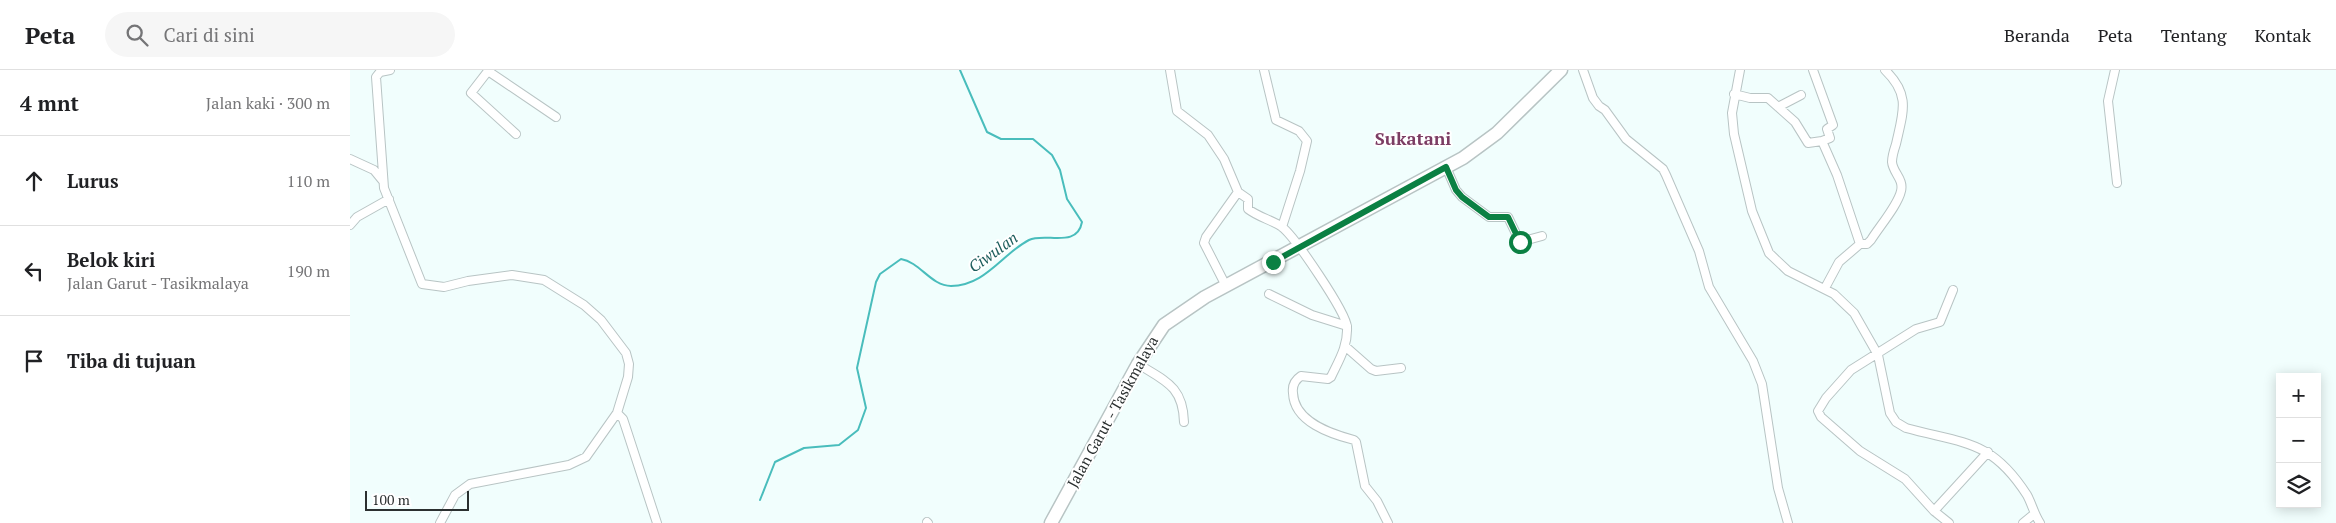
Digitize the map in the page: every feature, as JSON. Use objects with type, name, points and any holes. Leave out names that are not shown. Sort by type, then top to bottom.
[{"type":"main road","name":"Jalan Garut - Tasikmalaya","points":[[1051,523],[1138,364],[1164,325],[1186,308],[1463,158],[1497,133],[1561,70]]},
{"type":"street","points":[[390,70],[380,72],[376,77],[383,181],[388,199],[423,284],[444,288],[468,280],[512,275],[544,280],[567,293],[600,320],[626,353],[628,360],[628,378],[617,413],[591,451],[582,460],[568,465],[470,484],[455,495],[440,523]]},
{"type":"street","points":[[516,134],[471,93],[487,70],[556,117]]},
{"type":"street","points":[[1170,70],[1174,86],[1176,109],[1208,135],[1224,159],[1238,192],[1248,199],[1250,211],[1282,227],[1316,268],[1347,326],[1346,347],[1330,379],[1308,376],[1297,378],[1293,386],[1293,397],[1298,409],[1312,422],[1329,433],[1356,442],[1365,486],[1377,501],[1388,523]]},
{"type":"street","points":[[1264,70],[1276,120],[1299,132],[1307,142],[1282,227]]},
{"type":"street","points":[[1583,70],[1593,98],[1599,106],[1605,110],[1626,139],[1663,169],[1699,251],[1710,287],[1753,361],[1762,384],[1778,488],[1788,523]]},
{"type":"street","points":[[1740,70],[1734,94],[1732,113],[1741,170],[1752,211],[1769,253],[1788,271],[1824,288],[1854,313],[1878,355],[1890,413],[1896,422],[1906,428],[1979,447],[1988,452],[2013,475],[2028,497],[2034,514],[2040,523]]},
{"type":"street","points":[[1734,94],[1750,98],[1768,98],[1794,122],[1808,143],[1822,141],[1830,138],[1826,131],[1833,125],[1813,70]]},
{"type":"street","points":[[1824,288],[1839,262],[1860,244],[1867,244],[1871,240],[1901,192],[1900,180],[1894,171],[1892,160],[1903,115],[1903,96],[1895,79],[1886,70]]},
{"type":"street","points":[[2115,70],[2108,101],[2117,182]]},
{"type":"street","points":[[1778,107],[1800,95]]},
{"type":"street","points":[[1822,141],[1841,184],[1860,244]]},
{"type":"street","points":[[350,159],[374,170],[383,181]]},
{"type":"street","points":[[1446,167],[1458,193],[1489,217],[1508,217],[1520,242],[1542,236]]},
{"type":"street","points":[[1226,286],[1208,255],[1204,243],[1238,192]]},
{"type":"street","points":[[350,225],[357,217],[388,199]]},
{"type":"street","points":[[1949,523],[1934,511],[1905,479],[1854,446],[1821,417],[1818,411],[1826,398],[1851,370],[1878,355],[1916,329],[1940,322],[1953,290]]},
{"type":"street","points":[[1269,294],[1312,316],[1347,326]]},
{"type":"street","points":[[1346,347],[1371,369],[1376,371],[1401,368]]},
{"type":"street","points":[[1138,364],[1175,389],[1183,404],[1184,422]]},
{"type":"street","points":[[617,413],[623,419],[656,523]]},
{"type":"street","points":[[1934,511],[1988,452]]},
{"type":"street","points":[[2024,523],[2034,514]]},
{"type":"waterway","name":"Ciwulan","points":[[760,500],[775,462],[804,448],[839,445],[858,430],[866,408],[857,368],[876,282],[880,274],[901,259],[914,264],[931,278],[944,285],[963,285],[984,275],[1029,240],[1067,237],[1074,235],[1079,230],[1082,222],[1067,199],[1060,170],[1052,155],[1033,139],[1001,139],[987,132],[960,70]]},
{"type":"district","name":"Sukatani","points":[[1413,139]]},
{"type":"route","points":[[1273,262],[1446,167],[1458,193],[1489,217],[1508,217],[1520,242]]}]
